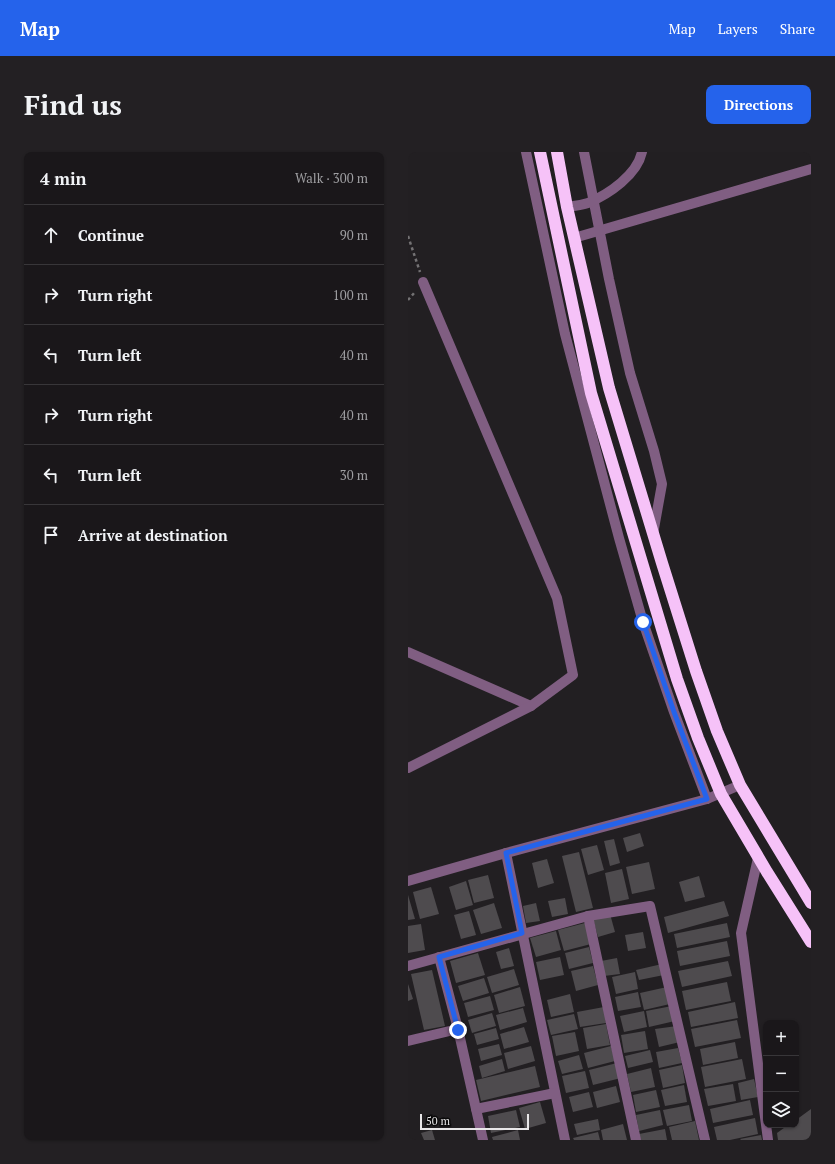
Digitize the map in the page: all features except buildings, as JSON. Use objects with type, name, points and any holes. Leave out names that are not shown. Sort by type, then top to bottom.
[{"type":"highway","points":[[540,152],[591,393],[677,679],[698,738],[721,794],[758,858],[811,942]]},
{"type":"highway","points":[[557,152],[567,207],[609,388],[696,671],[717,731],[740,785],[810,899]]},
{"type":"street","points":[[526,152],[565,334],[619,538],[643,622],[674,712],[707,799]]},
{"type":"street","points":[[584,152],[599,230],[630,373],[654,451],[662,484],[653,535]]},
{"type":"street","points":[[567,207],[588,203],[616,187],[635,169],[642,152]]},
{"type":"street","points":[[574,238],[811,169]]},
{"type":"street","points":[[546,246],[560,244]]},
{"type":"street","points":[[408,768],[531,706],[574,675],[557,598],[424,282]]},
{"type":"street","points":[[408,652],[531,706]]},
{"type":"street","points":[[408,881],[707,799],[740,785]]},
{"type":"street","points":[[506,853],[565,1140]]},
{"type":"street","points":[[758,858],[741,934],[768,1140]]},
{"type":"street","points":[[408,966],[522,933],[588,916],[650,906],[704,1140]]},
{"type":"street","points":[[588,916],[636,1140]]},
{"type":"street","points":[[439,957],[458,1030],[483,1140]]},
{"type":"street","points":[[408,1041],[458,1030]]},
{"type":"street","points":[[476,1109],[555,1093]]},
{"type":"path","points":[[408,236],[424,282],[408,300]]},
{"type":"route","points":[[458,1030],[439,957],[522,933],[506,853],[707,799],[674,712],[643,622]]}]
